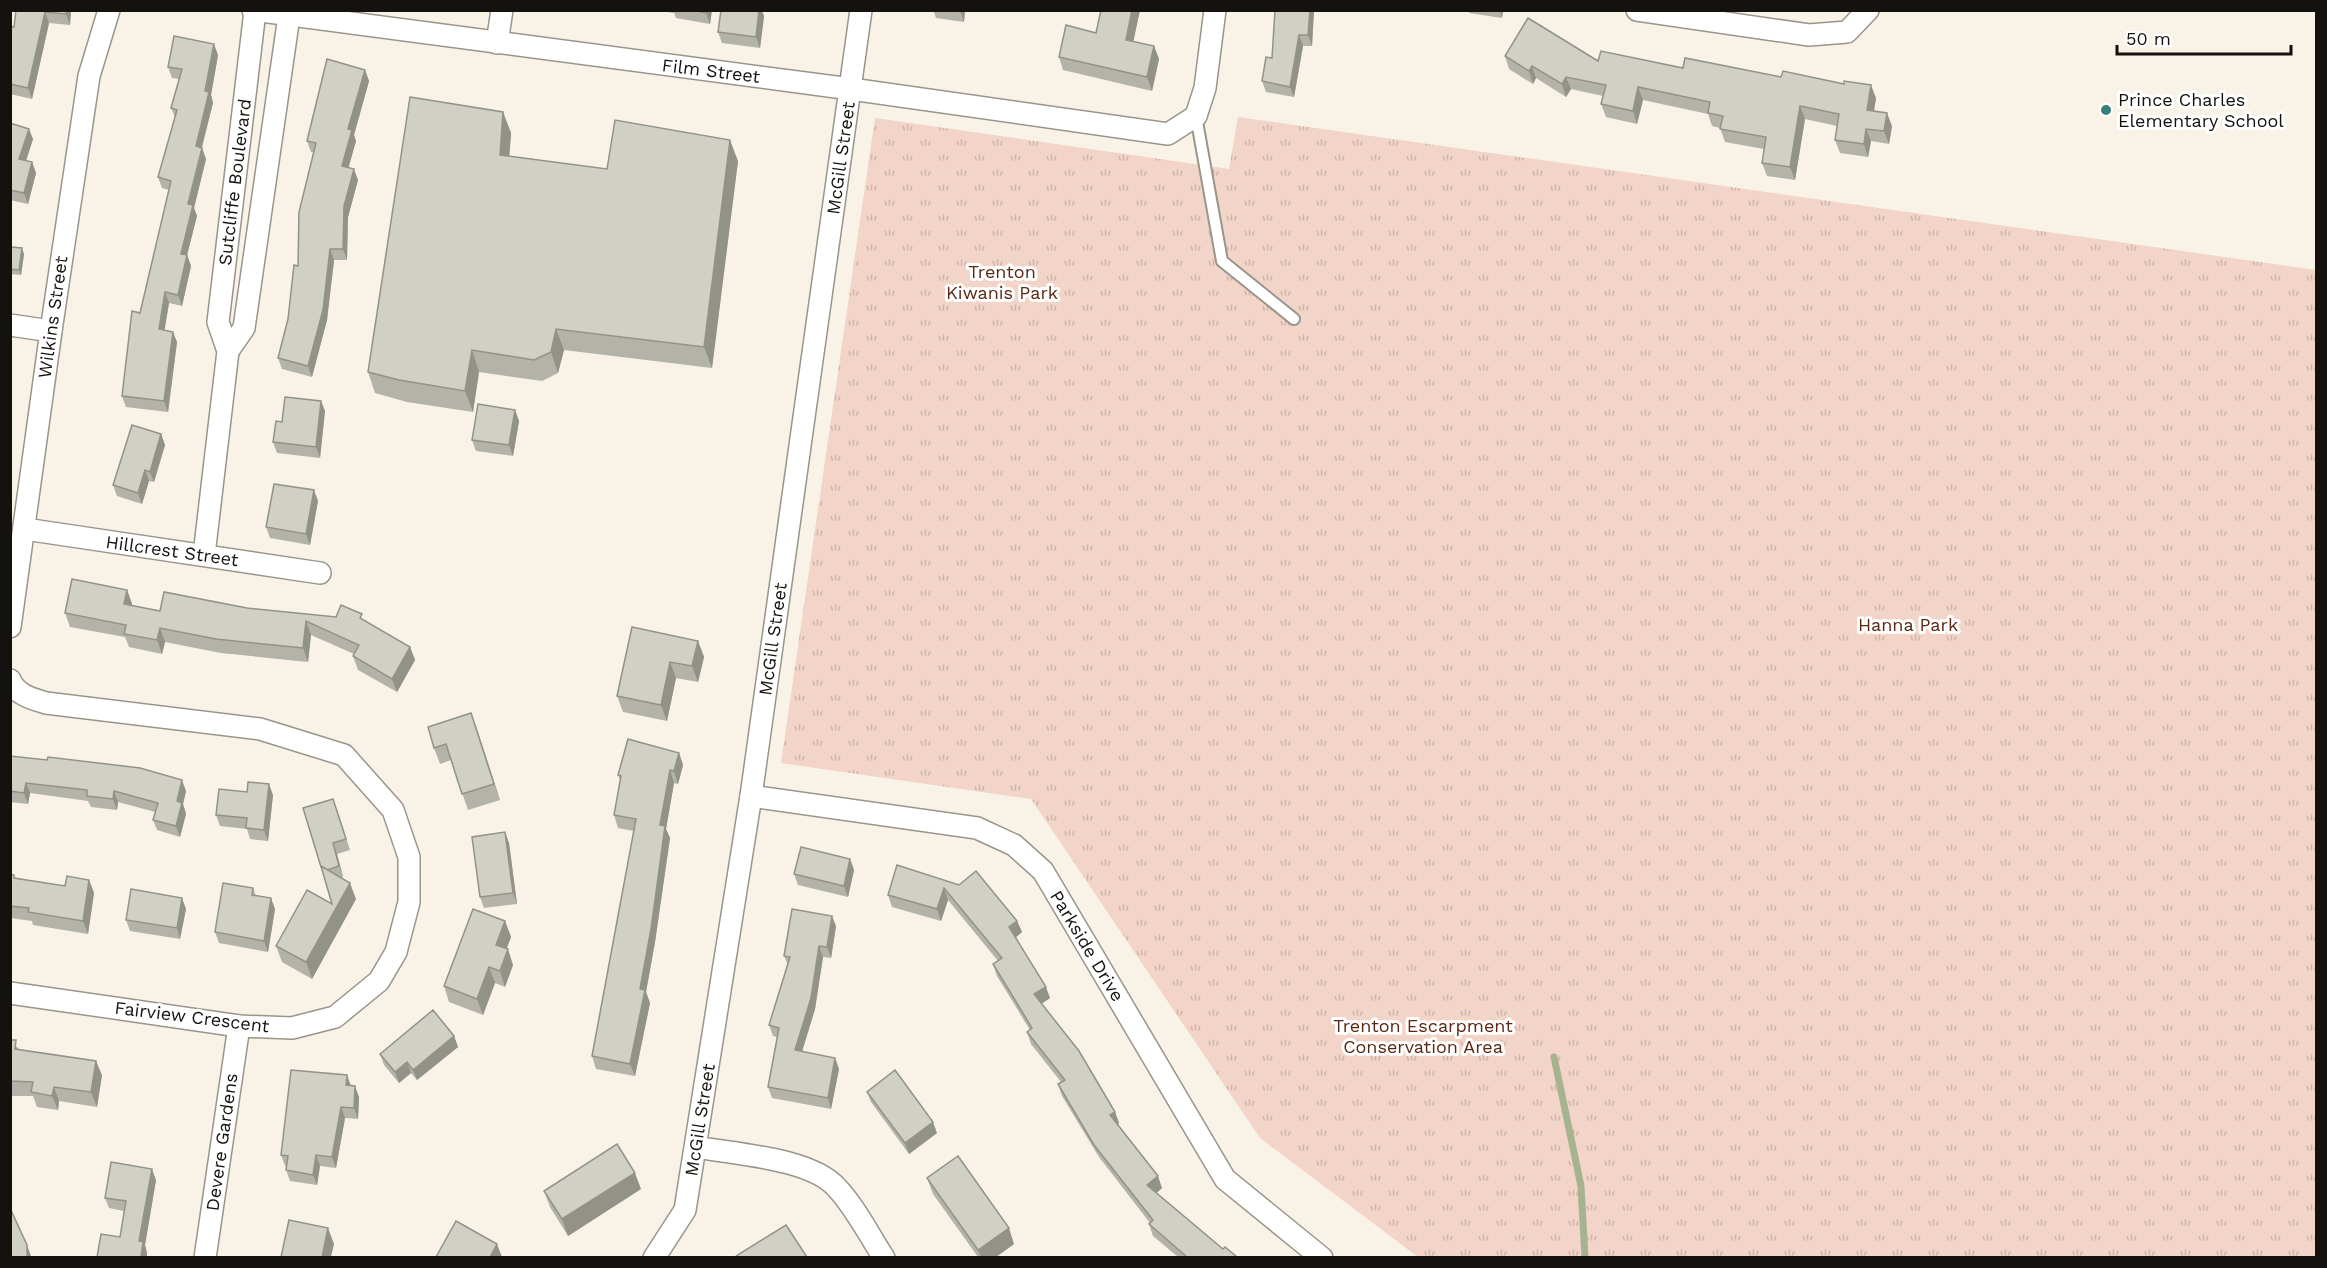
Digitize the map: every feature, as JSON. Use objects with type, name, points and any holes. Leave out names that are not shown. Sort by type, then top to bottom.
[{"type":"street","name":"Wilkins Street","points":[[10,627],[89,76],[109,10]]},
{"type":"street","points":[[497,43],[502,10]]},
{"type":"street","name":"McGill Street","points":[[654,1257],[686,1210],[751,796],[861,10]]},
{"type":"street","points":[[1196,116],[1205,88],[1215,10]]},
{"type":"street","points":[[1638,10],[1809,35],[1847,32],[1868,10]]},
{"type":"street","name":"Film Street","points":[[254,11],[851,89],[1168,134],[1196,116]]},
{"type":"street","name":"Sutcliffe Boulevard","points":[[204,555],[228,351],[218,322],[254,11]]},
{"type":"street","name":"Sutcliffe Boulevard","points":[[228,351],[244,328],[289,16]]},
{"type":"street","points":[[10,325],[51,331]]},
{"type":"street","name":"Hillcrest Street","points":[[25,530],[320,573]]},
{"type":"street","name":"Fairview Crescent","points":[[10,680],[12,685],[25,696],[46,704],[260,729],[344,755],[393,810],[409,857],[409,902],[396,952],[379,981],[335,1017],[292,1028],[239,1026],[10,993]]},
{"type":"street","name":"Parkside Drive","points":[[751,796],[977,828],[1014,845],[1043,871],[1225,1179],[1322,1257]]},
{"type":"street","name":"Devere Gardens","points":[[205,1257],[239,1026]]},
{"type":"street","points":[[696,1147],[778,1162],[822,1174],[838,1188],[884,1257]]},
{"type":"lane","points":[[1196,116],[1222,261],[1294,319]]},
{"type":"green space","name":"Hanna Park","points":[[1238,117],[2316,270],[2316,1257],[1418,1257],[1260,1138],[1031,799],[781,763],[875,118],[1229,169]]},
{"type":"building","points":[[16,10],[66,10],[66,14],[45,12],[28,88],[10,84],[10,26],[14,27]]},
{"type":"building","points":[[721,10],[759,10],[756,37],[718,32]]},
{"type":"building","points":[[1101,10],[1132,10],[1126,40],[1154,46],[1147,77],[1059,57],[1066,25],[1096,33]]},
{"type":"building","points":[[1275,10],[1310,10],[1308,35],[1299,35],[1290,87],[1262,81],[1266,57],[1272,58]]},
{"type":"building","points":[[1528,18],[1598,61],[1601,51],[1683,68],[1685,58],[1781,77],[1783,71],[1844,84],[1844,81],[1871,85],[1867,110],[1887,113],[1884,131],[1866,129],[1864,144],[1835,140],[1839,114],[1800,106],[1790,167],[1762,163],[1766,137],[1720,129],[1723,116],[1708,113],[1710,102],[1638,87],[1633,111],[1601,104],[1606,85],[1566,77],[1562,84],[1532,66],[1529,71],[1505,56]]},
{"type":"building","points":[[174,36],[214,44],[205,91],[209,92],[196,146],[202,148],[188,204],[193,205],[181,254],[187,255],[178,295],[165,292],[159,329],[173,332],[164,401],[122,396],[132,311],[140,313],[171,181],[158,177],[177,110],[171,108],[182,69],[168,67]]},
{"type":"building","points":[[327,59],[365,70],[348,129],[352,130],[342,166],[354,169],[344,206],[343,249],[330,249],[323,310],[308,366],[278,358],[288,319],[294,265],[298,266],[299,212],[316,143],[307,141]]},
{"type":"building","points":[[410,97],[503,112],[500,155],[607,169],[615,120],[730,140],[704,347],[556,329],[551,352],[534,360],[472,350],[465,391],[399,380],[368,372]]},
{"type":"building","points":[[10,123],[29,129],[19,159],[32,162],[24,193],[10,190]]},
{"type":"building","points":[[10,247],[22,248],[19,270],[10,269]]},
{"type":"building","points":[[285,397],[321,401],[316,447],[273,442],[276,421],[282,422]]},
{"type":"building","points":[[478,404],[515,410],[509,445],[472,440]]},
{"type":"building","points":[[132,425],[161,434],[150,472],[145,470],[138,493],[113,485]]},
{"type":"building","points":[[274,484],[314,490],[306,534],[266,527]]},
{"type":"building","points":[[72,579],[127,590],[124,604],[160,611],[164,592],[247,608],[336,617],[341,605],[362,614],[360,618],[410,647],[392,679],[353,656],[359,645],[306,621],[303,648],[216,639],[160,628],[157,640],[124,634],[126,625],[65,613]]},
{"type":"building","points":[[632,627],[698,641],[692,666],[670,662],[661,705],[617,696]]},
{"type":"building","points":[[471,713],[494,784],[462,794],[446,744],[434,748],[428,727]]},
{"type":"building","points":[[628,739],[679,753],[674,771],[670,770],[660,825],[665,826],[640,989],[645,990],[630,1064],[592,1056],[636,819],[614,815],[621,776],[618,775]]},
{"type":"building","points":[[10,756],[47,760],[48,757],[140,768],[182,780],[177,801],[182,803],[176,826],[153,820],[158,803],[114,791],[113,799],[87,796],[87,790],[26,783],[24,793],[10,791]]},
{"type":"building","points":[[248,782],[269,784],[264,830],[246,828],[247,818],[216,815],[219,789],[247,792]]},
{"type":"building","points":[[333,799],[346,839],[333,843],[339,866],[327,870],[321,867],[303,808]]},
{"type":"building","points":[[505,832],[513,893],[480,897],[472,837]]},
{"type":"building","points":[[801,847],[850,859],[844,886],[794,874]]},
{"type":"building","points":[[897,865],[959,885],[976,871],[1017,921],[1009,927],[1046,987],[1034,994],[1079,1051],[1115,1112],[1110,1115],[1158,1176],[1147,1185],[1223,1249],[1225,1247],[1237,1257],[1187,1257],[1149,1224],[1153,1220],[1094,1145],[1058,1084],[1065,1080],[1027,1032],[1032,1028],[993,964],[1002,958],[944,888],[937,909],[888,895]]},
{"type":"building","points":[[321,866],[350,883],[306,962],[276,946],[307,890],[332,904]]},
{"type":"building","points":[[10,874],[14,875],[14,878],[65,886],[67,876],[89,880],[83,921],[28,912],[29,908],[10,906]]},
{"type":"building","points":[[223,883],[253,888],[252,895],[271,898],[264,941],[215,932]]},
{"type":"building","points":[[131,889],[182,898],[177,928],[126,920]]},
{"type":"building","points":[[473,909],[505,921],[496,945],[508,949],[500,971],[489,967],[477,999],[444,986]]},
{"type":"building","points":[[792,909],[832,916],[827,947],[819,946],[811,998],[795,1050],[835,1058],[828,1098],[768,1087],[779,1028],[769,1025],[790,957],[784,956]]},
{"type":"building","points":[[433,1010],[454,1036],[413,1070],[407,1062],[395,1072],[380,1054]]},
{"type":"building","points":[[10,1040],[16,1040],[15,1049],[96,1061],[91,1092],[54,1087],[52,1096],[31,1092],[33,1082],[10,1081]]},
{"type":"building","points":[[291,1070],[347,1075],[346,1085],[355,1086],[354,1108],[341,1107],[332,1157],[316,1155],[313,1175],[286,1170],[288,1156],[281,1155]]},
{"type":"building","points":[[895,1070],[933,1122],[905,1143],[867,1092]]},
{"type":"building","points":[[617,1144],[635,1173],[562,1219],[544,1191]]},
{"type":"building","points":[[958,1156],[1009,1228],[978,1250],[927,1178]]},
{"type":"building","points":[[111,1162],[152,1169],[139,1241],[143,1242],[141,1257],[97,1257],[101,1234],[120,1237],[126,1201],[105,1198]]},
{"type":"building","points":[[10,1208],[27,1245],[27,1257],[10,1257]]},
{"type":"building","points":[[289,1220],[328,1228],[322,1257],[281,1257]]},
{"type":"building","points":[[456,1221],[497,1244],[490,1257],[436,1257]]},
{"type":"building","points":[[786,1225],[807,1257],[735,1257],[739,1254]]},
{"type":"waterway","points":[[1554,1057],[1581,1186],[1585,1258]]},
{"type":"place","name":"Prince Charles Elementary School","points":[[2106,110]]},
{"type":"park label","name":"Trenton Kiwanis Park","points":[[1002,282]]},
{"type":"park label","name":"Trenton Escarpment Conservation Area","points":[[1423,1036]]}]
